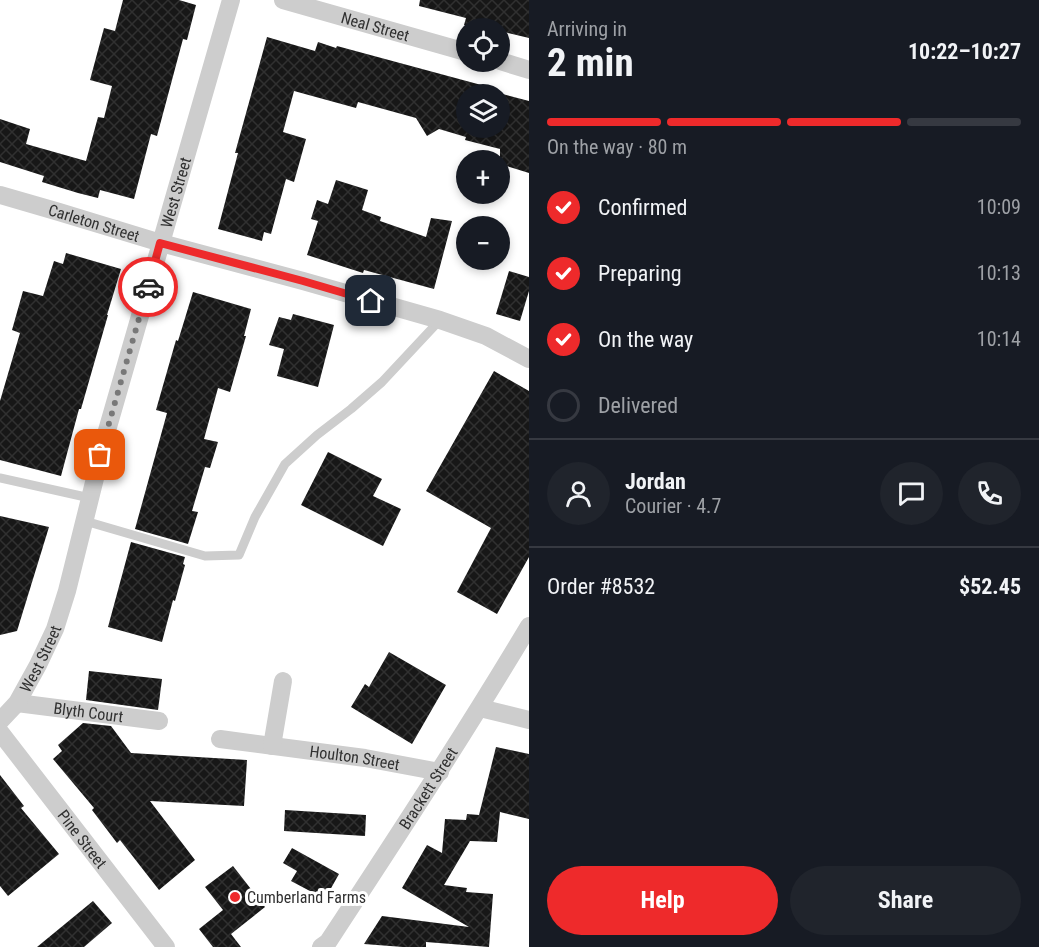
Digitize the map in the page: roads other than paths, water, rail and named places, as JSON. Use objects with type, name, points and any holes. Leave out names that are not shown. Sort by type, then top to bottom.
[{"type":"street","name":"West Street","points":[[0,721],[17,703],[55,629],[106,434],[231,0]]},
{"type":"street","name":"Neal Street","points":[[283,0],[456,49]]},
{"type":"street","points":[[510,64],[529,70]]},
{"type":"street","name":"Carleton Street","points":[[0,195],[160,243],[440,320],[486,336],[529,359]]},
{"type":"street","name":"Brackett Street","points":[[321,947],[328,942],[440,772],[529,626]]},
{"type":"street","points":[[272,746],[283,681]]},
{"type":"street","name":"Blyth Court","points":[[17,703],[159,721]]},
{"type":"street","points":[[480,708],[529,720]]},
{"type":"street","name":"Pine Street","points":[[0,732],[166,947]]},
{"type":"street","name":"Houlton Street","points":[[220,740],[365,758],[440,772]]},
{"type":"lane","points":[[85,521],[205,555],[239,555],[255,517],[285,464],[382,382],[440,320]]},
{"type":"lane","points":[[0,478],[90,498]]},
{"type":"place","name":"Cumberland Farms","points":[[235,897]]}]
